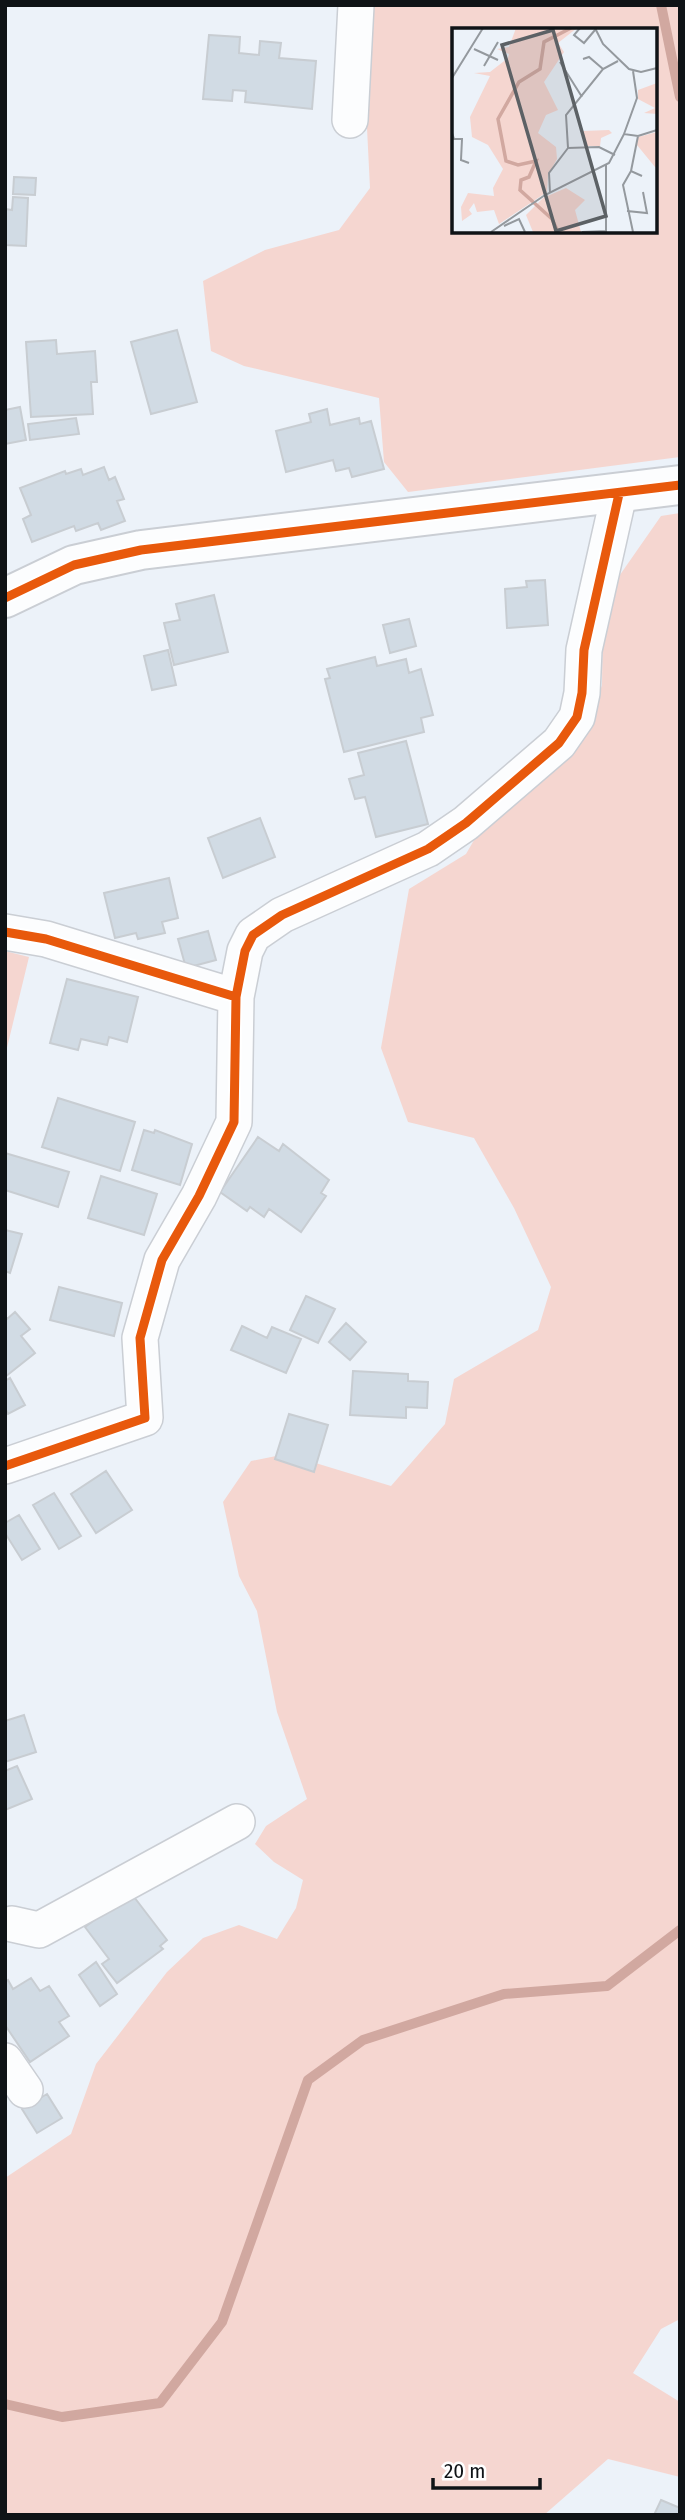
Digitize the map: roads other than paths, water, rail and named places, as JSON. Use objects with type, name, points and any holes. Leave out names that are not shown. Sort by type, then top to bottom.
[{"type":"street","points":[[349,120],[356,5]]},
{"type":"street","points":[[5,598],[74,565],[141,550],[680,485]]},
{"type":"street","points":[[5,1466],[145,1418],[140,1338],[162,1260],[199,1196],[234,1122],[236,998],[245,951],[253,935],[282,915],[428,849],[466,823],[559,743],[577,717],[582,693],[584,650],[619,494]]},
{"type":"street","points":[[5,932],[46,939],[236,998]]},
{"type":"street","points":[[7,1920],[39,1930],[237,1822]]},
{"type":"street","points":[[5,2061],[24,2090]]},
{"type":"waterway","points":[[661,5],[680,97]]},
{"type":"waterway","points":[[5,2404],[62,2417],[160,2403],[222,2322],[308,2080],[363,2040],[504,1994],[607,1986],[680,1930]]}]
